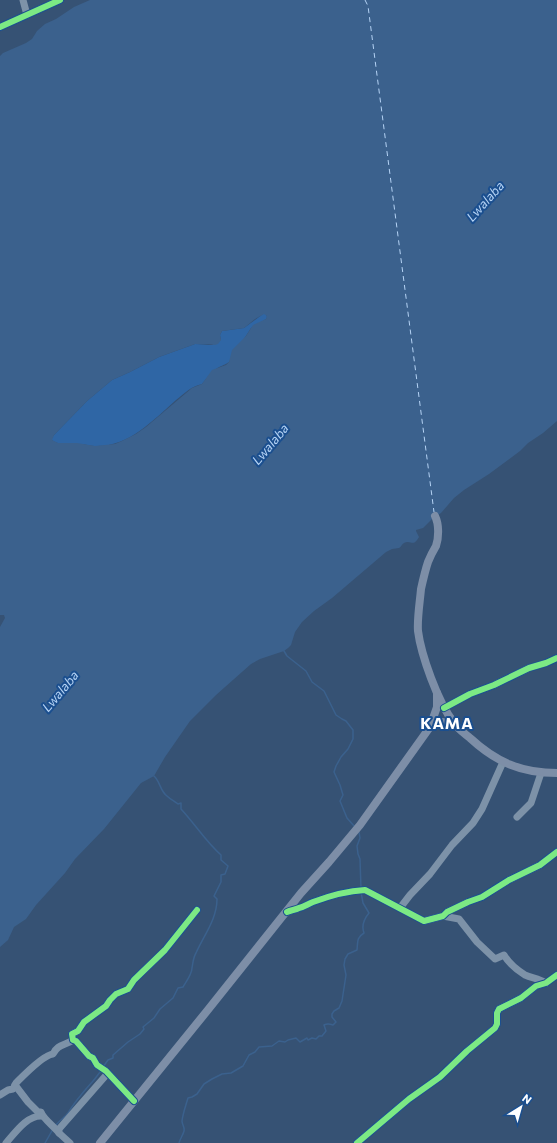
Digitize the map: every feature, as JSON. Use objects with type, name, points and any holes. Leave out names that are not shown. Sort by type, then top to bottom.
[{"type":"main road","points":[[435,516],[438,521],[436,544],[424,576],[418,629],[426,665],[444,708],[455,724],[482,750],[503,762],[516,767],[541,773],[557,773]]},
{"type":"main road","points":[[100,1143],[208,1012],[301,893],[357,828],[430,727],[437,707],[437,693]]},
{"type":"main road","points":[[430,727],[442,722],[455,724]]},
{"type":"street","points":[[23,0],[27,15]]},
{"type":"street","points":[[0,27],[60,0]]},
{"type":"street","points":[[444,708],[470,694],[494,685],[529,668],[557,658]]},
{"type":"street","points":[[400,908],[414,890],[430,874],[452,845],[473,823],[482,809],[503,762]]},
{"type":"street","points":[[517,817],[531,803],[541,773]]},
{"type":"street","points":[[287,912],[335,895],[356,890],[365,890],[423,921],[443,916],[468,902],[482,897],[509,880],[540,865],[557,852]]},
{"type":"street","points":[[134,1101],[106,1071],[97,1065],[93,1058],[76,1041],[73,1040],[72,1034],[77,1031],[84,1022],[106,1006],[116,994],[127,989],[134,980],[165,950],[197,910]]},
{"type":"street","points":[[443,916],[460,920],[476,942],[496,960],[503,954],[507,960],[524,974],[540,979],[546,983]]},
{"type":"street","points":[[357,1143],[409,1099],[440,1077],[467,1051],[495,1028],[499,1009],[521,998],[536,986],[546,983],[557,975]]},
{"type":"street","points":[[0,1095],[13,1089],[15,1085],[48,1055],[53,1054],[56,1049],[73,1040]]},
{"type":"street","points":[[59,1133],[59,1129],[108,1073]]},
{"type":"street","points":[[15,1085],[32,1107],[38,1112],[41,1112],[42,1116],[70,1143]]},
{"type":"street","points":[[6,1143],[28,1120],[36,1116],[42,1116]]},
{"type":"shaded area","points":[[263,314],[266,314],[266,319],[251,328],[229,362],[216,369],[202,384],[188,390],[149,424],[129,437],[119,442],[95,446],[62,444],[52,440],[54,435],[87,401],[112,380],[159,357],[195,344],[212,345],[221,340],[220,335],[222,331],[244,328]]},
{"type":"water","name":"Lwalaba","points":[[90,0],[557,0],[557,421],[489,474],[464,490],[454,498],[441,513],[433,518],[423,528],[416,530],[419,537],[415,542],[403,543],[399,548],[386,552],[332,598],[314,611],[302,622],[295,632],[291,645],[288,648],[251,664],[216,695],[190,721],[165,757],[154,776],[141,783],[104,829],[75,859],[26,919],[14,927],[8,940],[0,947],[0,627],[5,618],[4,615],[0,615],[0,56],[3,53],[26,43],[32,39],[37,31],[45,24],[56,19],[74,7]],"holes":[[[264,314],[267,316],[266,319],[253,325],[246,336],[232,350],[229,362],[226,365],[212,370],[202,384],[192,388],[136,434],[115,444],[95,446],[77,443],[58,443],[52,440],[54,435],[87,401],[112,380],[159,357],[195,344],[218,344],[221,340],[220,335],[222,331],[244,328]]]},
{"type":"waterway","points":[[284,651],[287,656],[306,671],[312,682],[324,691],[336,715],[346,721],[353,730],[353,739],[348,749],[341,757],[334,772],[343,795],[340,801],[347,818],[355,827]]},
{"type":"waterway","points":[[103,1067],[108,1060],[113,1058],[113,1055],[140,1034],[144,1029],[143,1027],[173,998],[178,988],[183,987],[191,973],[195,955],[210,927],[215,913],[217,899],[214,896],[221,882],[221,875],[225,874],[228,866],[221,860],[221,855],[181,809],[181,803],[178,804],[169,798],[161,789],[154,776]]},
{"type":"waterway","points":[[359,832],[360,838],[357,846],[360,859],[361,889]]},
{"type":"waterway","points":[[179,1143],[184,1131],[182,1121],[188,1098],[197,1094],[204,1084],[222,1074],[231,1073],[243,1066],[249,1055],[255,1052],[259,1047],[272,1046],[279,1041],[285,1042],[296,1038],[300,1042],[307,1038],[308,1040],[312,1038],[316,1039],[319,1036],[322,1036],[326,1031],[324,1025],[333,1025],[336,1022],[332,1017],[332,1014],[339,1008],[342,1001],[346,975],[344,965],[345,959],[348,954],[357,950],[359,938],[364,933],[364,922],[369,913],[363,903],[361,892]]},
{"type":"waterway","points":[[55,1126],[67,1115],[80,1096],[101,1071]]},
{"type":"waterway","points":[[45,1143],[53,1129]]},
{"type":"ferry route","points":[[365,0],[368,6],[434,512]]},
{"type":"cycle path","points":[[0,27],[60,0]]},
{"type":"cycle path","points":[[444,708],[470,694],[494,685],[529,668],[557,658]]},
{"type":"cycle path","points":[[287,912],[332,896],[352,891],[365,890],[424,921],[443,916],[447,912],[482,897],[509,880],[540,865],[557,852]]},
{"type":"cycle path","points":[[134,1101],[106,1071],[97,1065],[93,1058],[89,1056],[76,1041],[73,1040],[72,1034],[78,1031],[84,1022],[106,1006],[116,994],[128,989],[134,980],[165,950],[197,910]]},
{"type":"cycle path","points":[[357,1143],[409,1099],[440,1077],[467,1051],[495,1028],[499,1009],[521,998],[536,986],[546,983],[557,975]]},
{"type":"district","name":"KAMA","points":[[447,723]]}]
